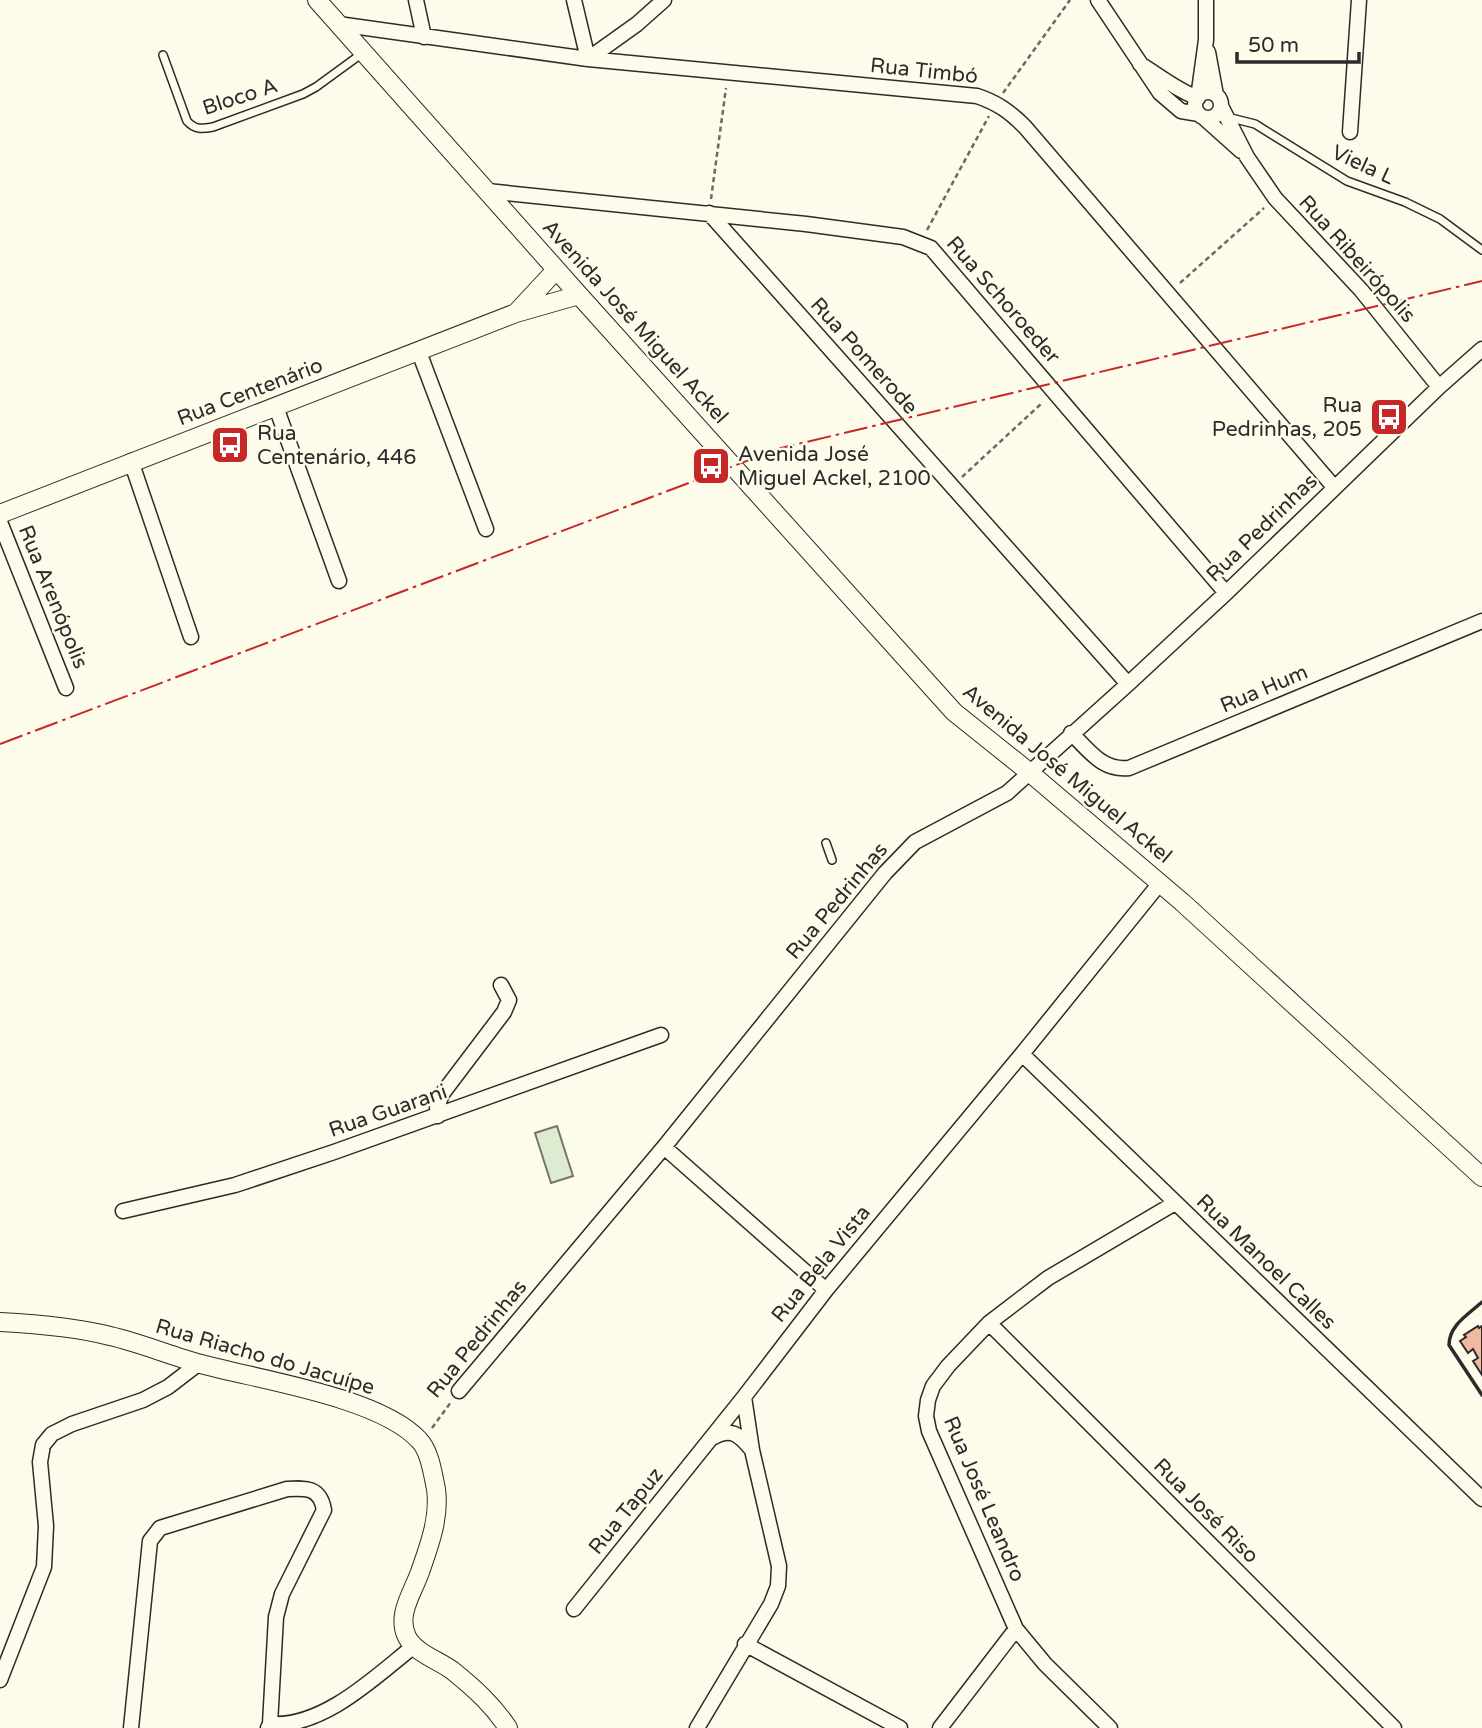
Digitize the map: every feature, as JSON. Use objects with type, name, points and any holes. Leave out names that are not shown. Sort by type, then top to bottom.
[{"type":"street","name":"Avenida José Miguel Ackel","points":[[317,0],[954,712],[1160,883],[1482,1176]]},
{"type":"street","points":[[416,0],[424,37]]},
{"type":"street","points":[[574,0],[588,59],[637,24],[664,0]]},
{"type":"street","name":"Rua Ribeirópolis","points":[[1098,0],[1160,93],[1181,111],[1201,115],[1247,157]]},
{"type":"street","points":[[1198,98],[1204,93],[1221,106],[1215,116],[1201,115],[1196,106],[1206,40],[1206,0]]},
{"type":"street","points":[[1350,132],[1359,0]]},
{"type":"street","name":"Rua Timbó","points":[[338,24],[588,59],[978,96],[996,103],[1025,127],[1334,487]]},
{"type":"street","name":"Rua Ribeirópolis","points":[[1206,40],[1221,106],[1247,157],[1275,198],[1361,290],[1439,387]]},
{"type":"street","points":[[1140,64],[1171,87],[1198,98]]},
{"type":"street","name":"Rua Schoroeder","points":[[487,191],[709,213],[903,237],[931,248],[1226,593]]},
{"type":"street","name":"Rua Pomerode","points":[[709,213],[1128,684]]},
{"type":"street","name":"Rua Centenário","points":[[516,313],[556,270]]},
{"type":"street","name":"Rua Centenário","points":[[0,514],[516,313],[579,295]]},
{"type":"street","name":"Rua Pedrinhas","points":[[460,1391],[664,1147],[885,873],[915,842],[998,799],[1226,593],[1334,487],[1482,349]]},
{"type":"street","points":[[419,352],[486,529]]},
{"type":"street","points":[[276,407],[339,581]]},
{"type":"street","points":[[131,461],[191,637]]},
{"type":"street","name":"Rua Arenópolis","points":[[0,522],[66,688]]},
{"type":"street","name":"Rua Hum","points":[[1071,733],[1102,763],[1114,769],[1129,768],[1482,621]]},
{"type":"street","name":"Rua Bela Vista","points":[[744,1397],[826,1290],[1160,883]]},
{"type":"street","points":[[438,1116],[437,1108],[442,1094],[504,1012],[509,1000],[501,985]]},
{"type":"street","name":"Rua Guarani","points":[[123,1211],[235,1185],[438,1116],[661,1035]]},
{"type":"street","name":"Rua Manoel Calles","points":[[1022,1054],[1482,1499]]},
{"type":"street","points":[[664,1147],[826,1290]]},
{"type":"street","name":"Rua José Leandro","points":[[1110,1728],[1045,1664],[1017,1629],[929,1431],[926,1416],[933,1386],[989,1323],[1048,1278],[1175,1203]]},
{"type":"street","name":"Rua Riacho do Jacuípe","points":[[0,1322],[111,1336],[198,1364],[351,1401],[381,1413],[421,1441]]},
{"type":"street","name":"Rua José Riso","points":[[989,1323],[1394,1728]]},
{"type":"street","points":[[0,1680],[44,1567],[46,1526],[40,1462],[43,1445],[52,1434],[72,1424],[143,1400],[168,1387],[198,1364]]},
{"type":"street","points":[[697,1728],[771,1604],[778,1586],[779,1566],[752,1450],[744,1397]]},
{"type":"street","name":"Rua Tapuz","points":[[574,1609],[744,1397]]},
{"type":"street","points":[[710,1438],[721,1432],[732,1431],[741,1436],[752,1450]]},
{"type":"street","points":[[421,1441],[437,1493],[436,1515],[427,1552],[405,1607],[404,1629],[414,1646],[489,1702],[508,1728]]},
{"type":"street","points":[[131,1728],[150,1541],[160,1528],[286,1489],[309,1488],[320,1496],[324,1510],[282,1594],[275,1617],[269,1726],[302,1722],[324,1712],[365,1686],[414,1646]]},
{"type":"street","points":[[940,1728],[1017,1629]]},
{"type":"street","points":[[745,1644],[900,1728]]},
{"type":"lane","name":"Bloco A","points":[[163,55],[187,121],[193,127],[202,129],[214,127],[309,91],[364,52]]},
{"type":"lane","name":"Viela L","points":[[1221,106],[1347,181],[1405,202],[1440,219],[1471,239],[1482,250]]},
{"type":"lane","points":[[825,843],[832,860]]},
{"type":"path","points":[[709,213],[728,74]]},
{"type":"path","points":[[1167,294],[1275,198]]},
{"type":"path","points":[[952,486],[1054,391]]},
{"type":"path","name":"Rua Pedrinhas","points":[[421,1441],[460,1391]]},
{"type":"green space","points":[[557,1126],[573,1176],[551,1183],[535,1133]]},
{"type":"building","points":[[1478,1326],[1482,1326],[1482,1375],[1473,1361],[1478,1358],[1473,1349],[1468,1353],[1460,1341]]},
{"type":"wall","points":[[1482,1302],[1456,1326],[1449,1345],[1482,1395]]},
{"type":"power","points":[[0,744],[781,448],[1482,281]]},
{"type":"place","name":"Rua Pedrinhas, 205","points":[[1389,417]]},
{"type":"place","name":"Rua Centenário, 446","points":[[230,445]]},
{"type":"place","name":"Avenida José Miguel Ackel, 2100","points":[[711,466]]}]
